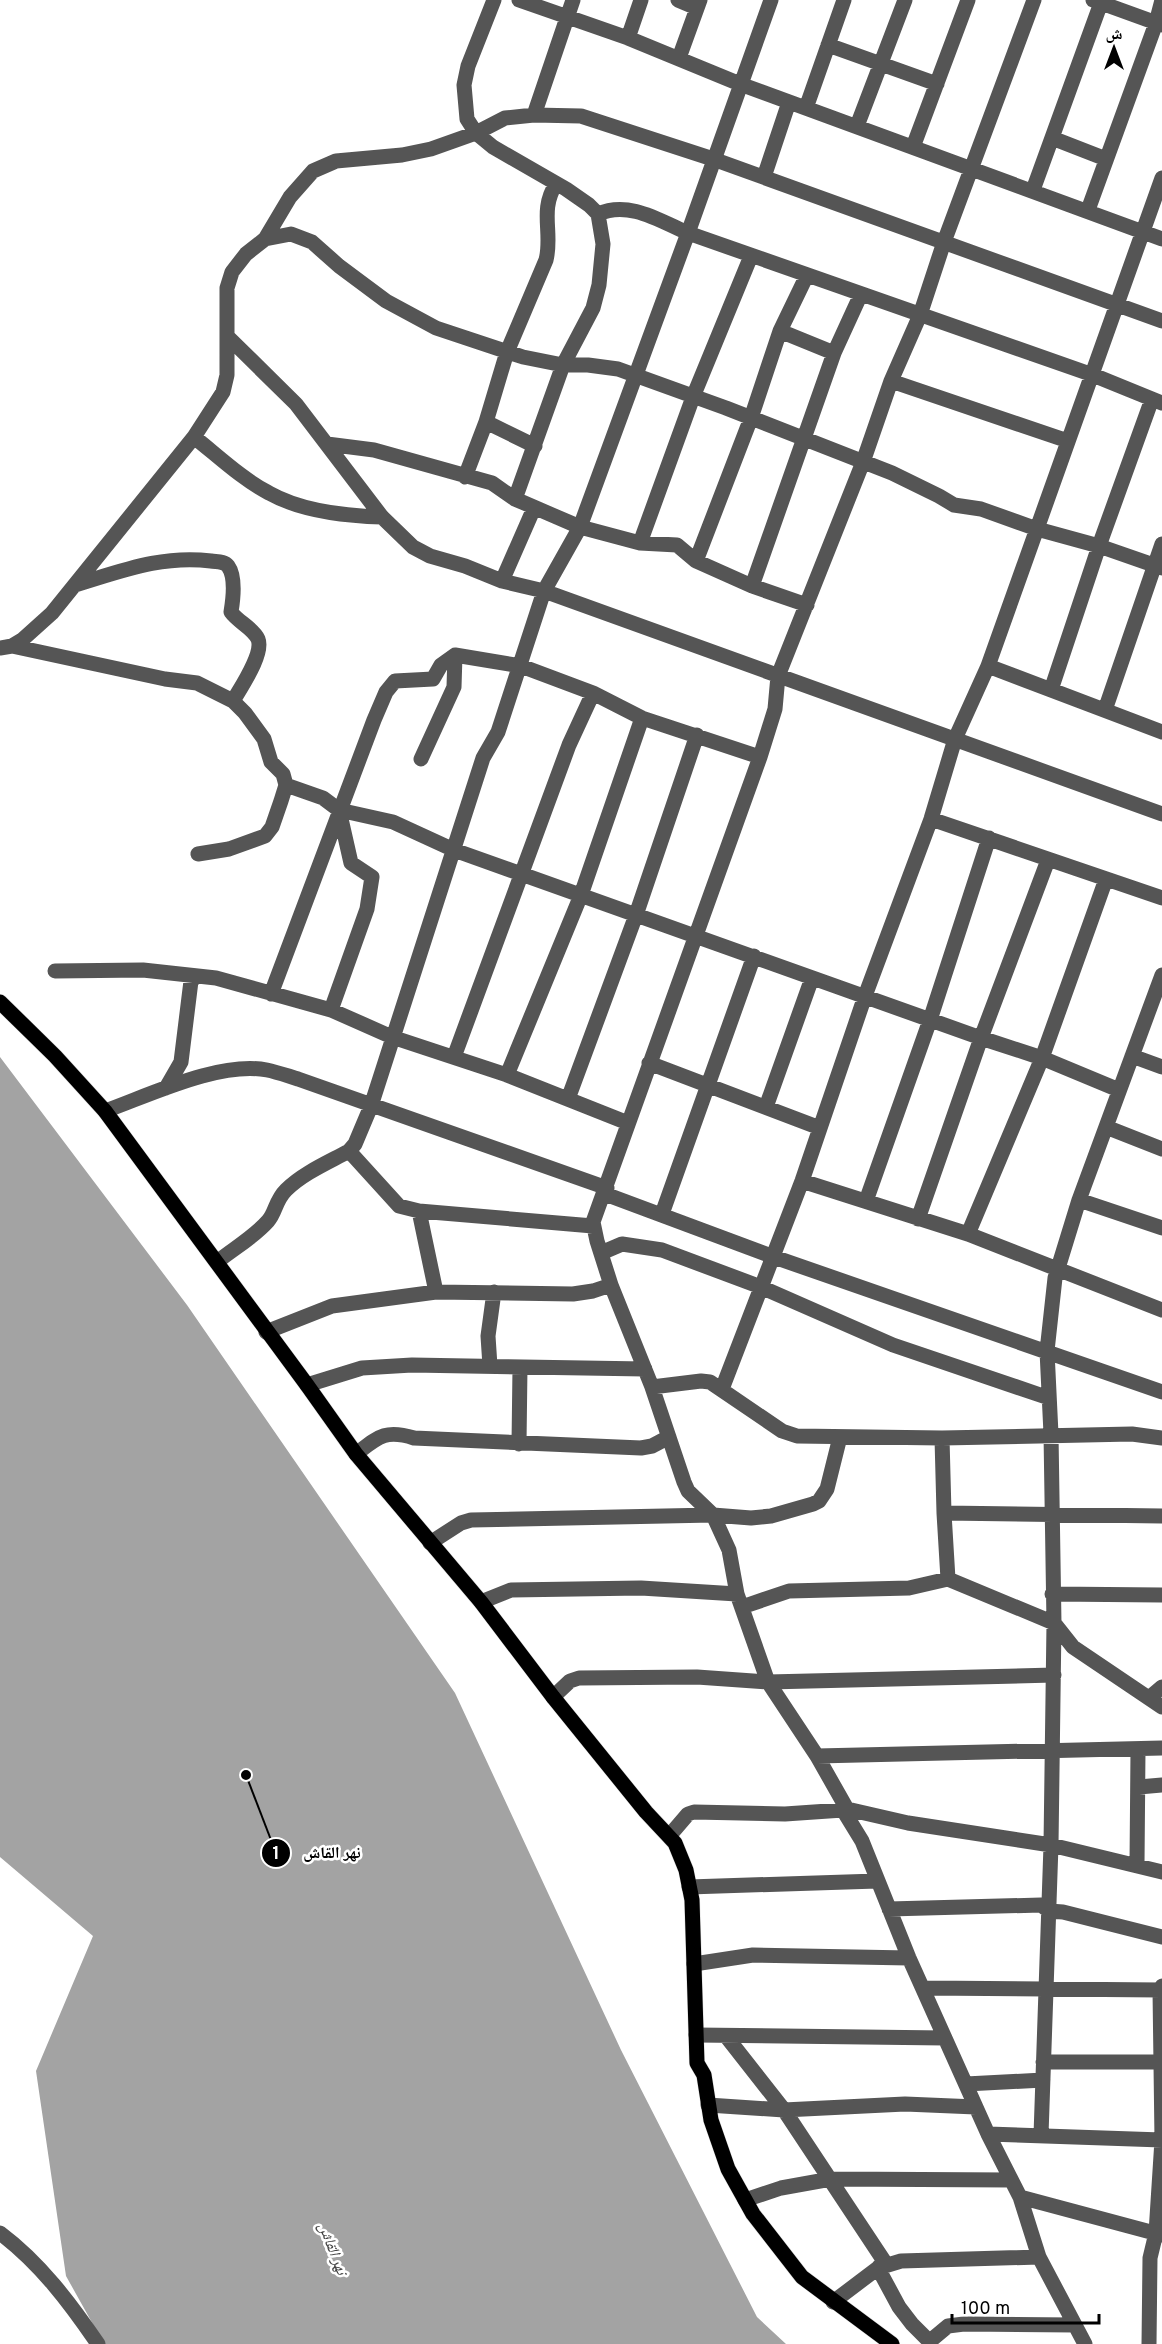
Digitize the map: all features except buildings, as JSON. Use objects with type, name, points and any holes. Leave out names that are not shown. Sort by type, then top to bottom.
[{"type":"main road","points":[[0,1002],[55,1056],[105,1111],[356,1454],[481,1602],[646,1812],[670,1835],[681,1855],[693,1916],[697,2063],[704,2075],[708,2105],[728,2169],[745,2200],[802,2277],[891,2344]]},
{"type":"street","points":[[494,0],[468,66],[464,85],[467,118],[476,133],[493,147],[582,199],[598,214],[603,244],[593,308],[563,365],[515,499]]},
{"type":"street","points":[[519,0],[628,38],[740,84],[1162,239]]},
{"type":"street","points":[[534,115],[573,0]]},
{"type":"street","points":[[628,38],[641,0]]},
{"type":"street","points":[[678,0],[699,4],[679,58]]},
{"type":"street","points":[[217,1262],[264,1225],[272,1216],[275,1204],[292,1184],[349,1151],[355,1144],[371,1106],[483,758],[498,732],[544,591],[580,527],[771,0]]},
{"type":"street","points":[[806,108],[844,0]]},
{"type":"street","points":[[857,126],[905,0]]},
{"type":"street","points":[[913,147],[968,0]]},
{"type":"street","points":[[1034,0],[944,242],[920,315],[891,381],[863,462],[778,675],[775,709],[760,757],[649,1063],[593,1226],[611,1285],[652,1387],[688,1491],[713,1515],[729,1550],[739,1600],[768,1682],[817,1756],[862,1840],[909,1958],[925,1988],[988,2134],[1020,2196],[1039,2258],[1085,2344]]},
{"type":"street","points":[[1088,210],[1159,24],[1162,0]]},
{"type":"street","points":[[1033,190],[1099,1],[1159,24]]},
{"type":"street","points":[[828,45],[937,84]]},
{"type":"street","points":[[764,177],[789,102]]},
{"type":"street","points":[[6,647],[22,640],[52,613],[195,437],[223,392],[227,375],[227,288],[232,272],[246,254],[265,239],[290,197],[313,171],[336,161],[402,155],[431,149],[476,133],[505,118],[534,115],[591,118],[764,177],[1162,321]]},
{"type":"street","points":[[1052,138],[1106,159]]},
{"type":"street","points":[[722,1389],[802,1181],[865,996],[931,819],[955,739],[988,666],[1162,178]]},
{"type":"street","points":[[465,477],[486,422],[507,352],[546,260],[548,204],[556,184]]},
{"type":"street","points":[[598,214],[605,211],[628,209],[751,256],[1093,375],[1157,401],[1099,546],[1051,690]]},
{"type":"street","points":[[265,239],[291,234],[312,242],[339,266],[386,301],[436,328],[523,357],[563,365],[618,369],[863,462],[916,484],[954,506],[981,509],[1037,529],[1099,546],[1158,566]]},
{"type":"street","points":[[640,543],[693,396],[751,256]]},
{"type":"street","points":[[696,561],[751,418],[780,331],[807,275]]},
{"type":"street","points":[[752,586],[834,353],[861,294]]},
{"type":"street","points":[[780,331],[834,353]]},
{"type":"street","points":[[228,337],[296,404],[382,517],[413,547],[430,556],[465,566],[502,581],[544,591],[1162,814]]},
{"type":"street","points":[[891,381],[1068,441]]},
{"type":"street","points":[[486,422],[535,446]]},
{"type":"street","points":[[195,437],[259,488],[284,500],[343,514],[382,517]]},
{"type":"street","points":[[327,444],[374,450],[492,483],[515,499],[580,527],[640,543],[677,545],[696,561],[752,586],[807,605]]},
{"type":"street","points":[[502,581],[534,508]]},
{"type":"street","points":[[1104,710],[1158,566],[1162,544]]},
{"type":"street","points":[[75,585],[172,559],[196,559],[227,565],[230,568],[233,595],[231,612],[237,621],[257,639],[259,651],[233,701]]},
{"type":"street","points":[[6,647],[165,679],[196,683],[233,701],[264,739],[271,762],[283,774],[286,785],[272,828],[265,836],[229,849],[198,854]]},
{"type":"street","points":[[421,759],[454,687],[455,655]]},
{"type":"street","points":[[271,994],[374,720],[390,686],[395,681],[433,679],[441,665],[455,655],[521,666],[593,693],[642,718],[760,757]]},
{"type":"street","points":[[988,666],[1162,730]]},
{"type":"street","points":[[454,1057],[569,746],[593,693]]},
{"type":"street","points":[[507,1076],[581,895],[642,718]]},
{"type":"street","points":[[568,1099],[636,915],[697,735]]},
{"type":"street","points":[[286,785],[323,798],[339,810],[393,822],[454,850],[1042,1058],[1119,1089]]},
{"type":"street","points":[[331,1010],[367,909],[372,877],[351,863],[339,810]]},
{"type":"street","points":[[931,819],[1162,898]]},
{"type":"street","points":[[866,1201],[930,1020],[989,838]]},
{"type":"street","points":[[918,1219],[981,1038],[1048,860]]},
{"type":"street","points":[[968,1234],[1042,1058],[1106,879]]},
{"type":"street","points":[[662,1214],[754,956]]},
{"type":"street","points":[[55,971],[143,970],[216,978],[331,1010],[392,1037],[507,1076],[628,1124]]},
{"type":"street","points":[[1041,2135],[1051,1845],[1054,1675],[1051,1434],[1047,1351],[1057,1269],[1079,1200],[1162,975]]},
{"type":"street","points":[[166,1088],[181,1062],[191,981],[197,976]]},
{"type":"street","points":[[766,1107],[812,978]]},
{"type":"street","points":[[1132,1056],[1162,1067]]},
{"type":"street","points":[[649,1063],[820,1128]]},
{"type":"street","points":[[105,1111],[177,1082],[204,1075],[240,1070],[265,1070],[298,1079],[606,1191],[774,1257],[1162,1392]]},
{"type":"street","points":[[1106,1127],[1162,1149]]},
{"type":"street","points":[[349,1151],[399,1206],[419,1211],[593,1226]]},
{"type":"street","points":[[802,1181],[968,1234],[1162,1310]]},
{"type":"street","points":[[1079,1200],[1162,1228]]},
{"type":"street","points":[[419,1211],[436,1292]]},
{"type":"street","points":[[601,1253],[622,1244],[662,1250],[761,1287],[893,1345],[1049,1398]]},
{"type":"street","points":[[266,1332],[332,1306],[436,1292],[573,1294],[611,1285]]},
{"type":"street","points":[[490,1366],[488,1336],[494,1292]]},
{"type":"street","points":[[307,1385],[367,1368],[412,1365],[645,1369]]},
{"type":"street","points":[[519,1443],[520,1367]]},
{"type":"street","points":[[652,1387],[701,1381],[722,1389],[789,1435],[942,1438],[1132,1434],[1162,1438]]},
{"type":"street","points":[[356,1454],[380,1435],[397,1433],[414,1438],[641,1448],[652,1446],[669,1437]]},
{"type":"street","points":[[430,1544],[461,1523],[471,1520],[713,1515],[760,1518],[819,1501],[827,1490],[840,1437]]},
{"type":"street","points":[[942,1438],[948,1580]]},
{"type":"street","points":[[944,1514],[1162,1516]]},
{"type":"street","points":[[481,1602],[511,1590],[641,1588],[739,1600],[789,1591],[909,1588],[948,1580],[1054,1623],[1073,1647],[1162,1707]]},
{"type":"street","points":[[1052,1594],[1162,1595]]},
{"type":"street","points":[[553,1696],[570,1681],[579,1678],[698,1677],[768,1682],[1054,1675]]},
{"type":"street","points":[[1149,1698],[1162,1687]]},
{"type":"street","points":[[817,1756],[1162,1748]]},
{"type":"street","points":[[1137,1865],[1138,1750]]},
{"type":"street","points":[[1139,1787],[1162,1785]]},
{"type":"street","points":[[670,1835],[692,1813],[785,1814],[845,1810],[908,1823],[1051,1845],[1162,1872]]},
{"type":"street","points":[[689,1887],[877,1881]]},
{"type":"street","points":[[890,1909],[1041,1905],[1049,1911],[1063,1912],[1162,1937]]},
{"type":"street","points":[[694,1965],[753,1955],[909,1958]]},
{"type":"street","points":[[925,1988],[1161,1989],[1162,2140],[1159,2234],[1150,2258],[1155,2313],[1149,2344]]},
{"type":"street","points":[[696,2035],[945,2038]]},
{"type":"street","points":[[726,2036],[783,2110],[884,2261],[834,2302]]},
{"type":"street","points":[[1043,2062],[1161,2062]]},
{"type":"street","points":[[966,2084],[1042,2080]]},
{"type":"street","points":[[708,2105],[783,2110],[905,2104],[976,2107]]},
{"type":"street","points":[[988,2134],[1162,2140]]},
{"type":"street","points":[[745,2200],[781,2188],[831,2179],[1011,2180]]},
{"type":"street","points":[[1020,2196],[1159,2234]]},
{"type":"street","points":[[0,2233],[49,2278],[98,2344]]},
{"type":"street","points":[[878,2268],[914,2259],[1039,2258]]},
{"type":"street","points":[[878,2268],[899,2307],[931,2343],[948,2326],[964,2324],[1075,2325]]},
{"type":"water","name":"نهر القاش","points":[[0,1057],[187,1305],[455,1693],[621,2050],[757,2317],[786,2344],[104,2344],[66,2276],[36,2071],[93,1936],[0,1857]]},
{"type":"place","name":"نهر القاش","points":[[246,1775]]}]
